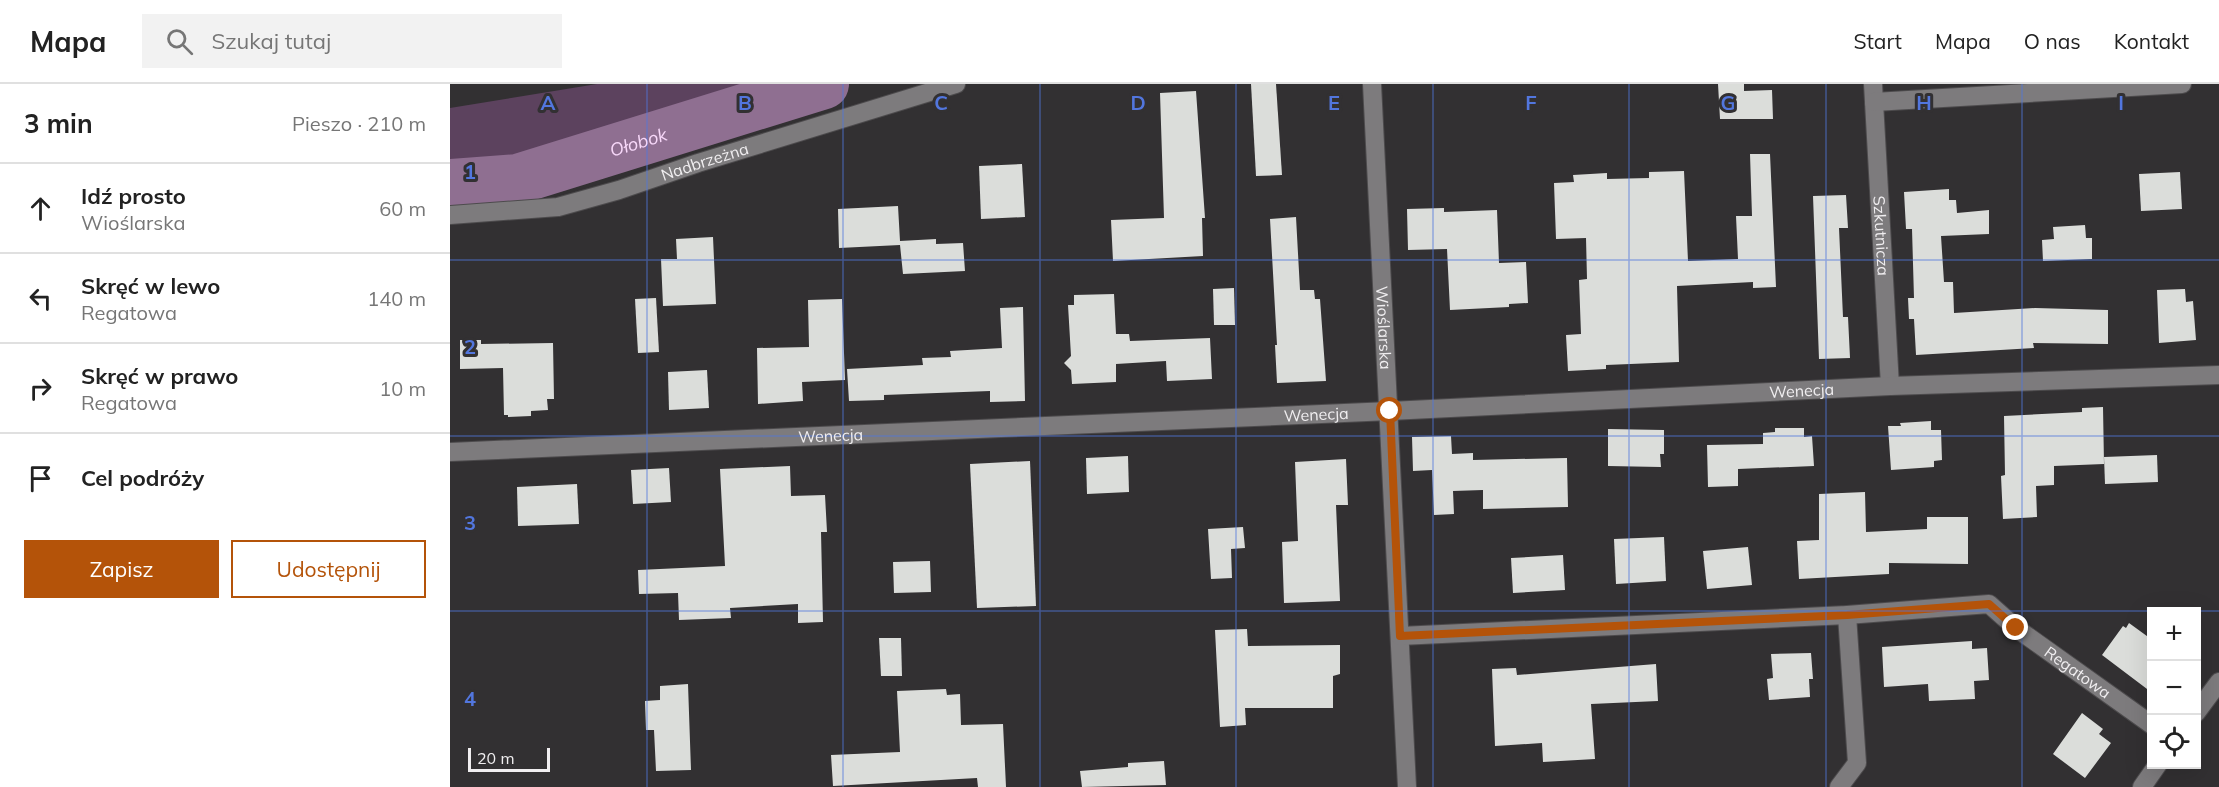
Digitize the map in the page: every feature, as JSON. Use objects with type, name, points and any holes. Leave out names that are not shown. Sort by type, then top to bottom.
[{"type":"street","name":"Nadbrzeżna","points":[[450,215],[558,207],[956,84]]},
{"type":"street","name":"Wioślarska","points":[[1372,84],[1407,787]]},
{"type":"street","name":"Szkutnicza","points":[[1873,84],[1890,386]]},
{"type":"street","points":[[1874,102],[2182,84]]},
{"type":"street","name":"Wenecja","points":[[450,452],[1390,411],[1890,386],[2219,375]]},
{"type":"street","name":"Regatowa","points":[[1400,636],[1847,615],[1989,604],[2016,628],[2147,722]]},
{"type":"street","points":[[1839,787],[1857,763],[1847,615]]},
{"type":"street","points":[[2201,707],[2218,685]]},
{"type":"street","points":[[2142,787],[2155,769]]},
{"type":"shaded area","points":[[597,84],[784,84],[517,164],[450,168],[450,108]]},
{"type":"building","points":[[1251,84],[1276,84],[1282,175],[1256,176]]},
{"type":"building","points":[[1718,84],[1744,84],[1744,91],[1772,90],[1773,119],[1720,119]]},
{"type":"building","points":[[1196,91],[1205,218],[1202,218],[1203,256],[1113,261],[1111,220],[1164,218],[1160,93]]},
{"type":"building","points":[[1750,154],[1770,154],[1776,287],[1753,288],[1753,282],[1677,286],[1679,362],[1606,365],[1606,369],[1568,371],[1566,335],[1581,334],[1579,280],[1587,279],[1586,238],[1556,239],[1554,183],[1574,182],[1573,175],[1607,173],[1607,179],[1649,178],[1649,172],[1684,171],[1688,261],[1738,259],[1736,216],[1752,216]]},
{"type":"building","points":[[1022,164],[1025,217],[981,219],[979,166]]},
{"type":"building","points":[[2180,172],[2182,209],[2141,211],[2139,174]]},
{"type":"building","points":[[1949,189],[1949,200],[1956,200],[1957,213],[1989,210],[1989,234],[1941,236],[1944,282],[1953,282],[1954,313],[2035,308],[2108,310],[2108,344],[2033,343],[2034,348],[1916,355],[1914,319],[1909,319],[1908,298],[1914,298],[1912,229],[1906,229],[1904,192]]},
{"type":"building","points":[[1846,195],[1848,228],[1839,228],[1843,317],[1848,317],[1850,358],[1819,359],[1813,196]]},
{"type":"building","points":[[898,206],[900,241],[936,239],[936,244],[963,243],[965,271],[903,274],[900,245],[839,248],[838,209]]},
{"type":"building","points":[[1444,208],[1444,212],[1497,210],[1499,263],[1526,262],[1528,303],[1509,304],[1509,307],[1450,310],[1447,249],[1408,250],[1407,209]]},
{"type":"building","points":[[1296,217],[1300,290],[1314,290],[1315,299],[1320,299],[1326,381],[1277,383],[1270,219]]},
{"type":"building","points":[[2085,225],[2086,238],[2092,238],[2092,259],[2043,261],[2042,240],[2054,239],[2053,227]]},
{"type":"building","points":[[713,237],[716,304],[663,306],[661,259],[677,259],[676,239]]},
{"type":"building","points":[[1234,288],[1235,325],[1214,325],[1213,289]]},
{"type":"building","points":[[2185,289],[2186,302],[2193,301],[2196,340],[2159,343],[2157,290]]},
{"type":"building","points":[[1114,294],[1116,334],[1129,334],[1130,341],[1210,338],[1212,379],[1167,381],[1166,361],[1116,364],[1116,382],[1072,384],[1071,370],[1064,363],[1071,356],[1068,305],[1074,305],[1074,295]]},
{"type":"building","points":[[656,298],[659,352],[638,353],[635,299]]},
{"type":"building","points":[[842,299],[845,380],[802,382],[803,401],[758,404],[757,348],[809,347],[808,300]]},
{"type":"building","points":[[1023,307],[1025,401],[990,402],[990,391],[884,395],[884,400],[849,401],[847,369],[923,365],[922,358],[951,357],[950,351],[1002,348],[1000,308]]},
{"type":"building","points":[[460,340],[481,340],[481,344],[553,343],[554,399],[547,399],[548,410],[531,411],[531,416],[508,417],[504,415],[503,368],[460,369]]},
{"type":"building","points":[[707,370],[709,408],[669,410],[668,372]]},
{"type":"building","points":[[2103,407],[2104,464],[2054,466],[2054,485],[2036,486],[2037,517],[2003,519],[2001,476],[2005,475],[2004,416],[2082,412],[2082,408]]},
{"type":"building","points":[[1931,421],[1931,430],[1941,430],[1942,460],[1934,461],[1934,467],[1891,470],[1888,426]]},
{"type":"building","points":[[1775,428],[1804,428],[1804,437],[1812,436],[1814,466],[1738,469],[1738,486],[1708,487],[1707,445],[1763,444],[1763,433],[1775,432]]},
{"type":"building","points":[[1608,429],[1664,430],[1664,454],[1660,454],[1661,467],[1608,466]]},
{"type":"building","points":[[1451,436],[1452,454],[1473,453],[1473,460],[1567,458],[1568,507],[1483,509],[1483,490],[1453,491],[1454,514],[1434,515],[1432,470],[1413,471],[1412,437]]},
{"type":"building","points":[[2157,455],[2158,482],[2105,484],[2104,457]]},
{"type":"building","points":[[1128,456],[1129,492],[1087,494],[1086,458]]},
{"type":"building","points":[[1346,459],[1348,505],[1336,505],[1340,601],[1284,603],[1282,542],[1298,541],[1295,462]]},
{"type":"building","points":[[1030,461],[1036,606],[977,608],[970,464]]},
{"type":"building","points":[[790,466],[791,496],[825,495],[827,532],[821,532],[823,622],[798,623],[798,604],[730,608],[731,618],[679,620],[678,593],[639,594],[638,570],[725,566],[720,469]]},
{"type":"building","points":[[669,468],[671,502],[633,504],[631,470]]},
{"type":"building","points":[[577,484],[579,524],[518,526],[517,487]]},
{"type":"building","points":[[1865,492],[1866,532],[1927,529],[1927,517],[1968,517],[1968,564],[1889,563],[1889,574],[1799,579],[1797,541],[1819,540],[1819,494]]},
{"type":"building","points":[[1243,527],[1245,548],[1231,549],[1232,578],[1211,579],[1208,529]]},
{"type":"building","points":[[1664,537],[1666,581],[1616,584],[1614,539]]},
{"type":"building","points":[[1748,547],[1752,585],[1707,589],[1703,551]]},
{"type":"building","points":[[1563,555],[1565,590],[1513,593],[1511,558]]},
{"type":"building","points":[[930,561],[931,592],[894,593],[893,562]]},
{"type":"building","points":[[2129,623],[2147,636],[2147,689],[2102,655],[2123,626],[2126,628]]},
{"type":"building","points":[[1247,629],[1248,646],[1340,645],[1340,674],[1333,676],[1333,708],[1245,708],[1246,725],[1220,727],[1215,630]]},
{"type":"building","points":[[879,638],[901,638],[902,676],[881,676]]},
{"type":"building","points":[[1972,641],[1972,649],[1987,648],[1989,680],[1974,681],[1975,699],[1929,701],[1928,684],[1884,687],[1882,647]]},
{"type":"building","points":[[1811,653],[1813,679],[1809,679],[1810,697],[1769,700],[1767,679],[1773,678],[1771,654]]},
{"type":"building","points":[[1656,664],[1658,701],[1591,704],[1595,759],[1543,762],[1542,743],[1495,746],[1492,669],[1516,668],[1517,675]]},
{"type":"building","points":[[688,684],[691,770],[656,771],[654,730],[646,730],[645,701],[660,700],[660,686]]},
{"type":"building","points":[[946,689],[947,695],[960,694],[961,725],[1003,724],[1006,787],[978,787],[977,778],[833,786],[831,755],[900,752],[897,691]]},
{"type":"building","points":[[2082,713],[2103,729],[2099,734],[2111,743],[2085,778],[2053,754]]},
{"type":"building","points":[[1164,761],[1166,785],[1082,787],[1080,771],[1128,767],[1128,763]]},
{"type":"waterway","name":"Ołobok","points":[[450,184],[518,179],[824,84]]},
{"type":"route","points":[[1390,411],[1400,636],[1847,615],[1989,604],[2016,628]]}]
